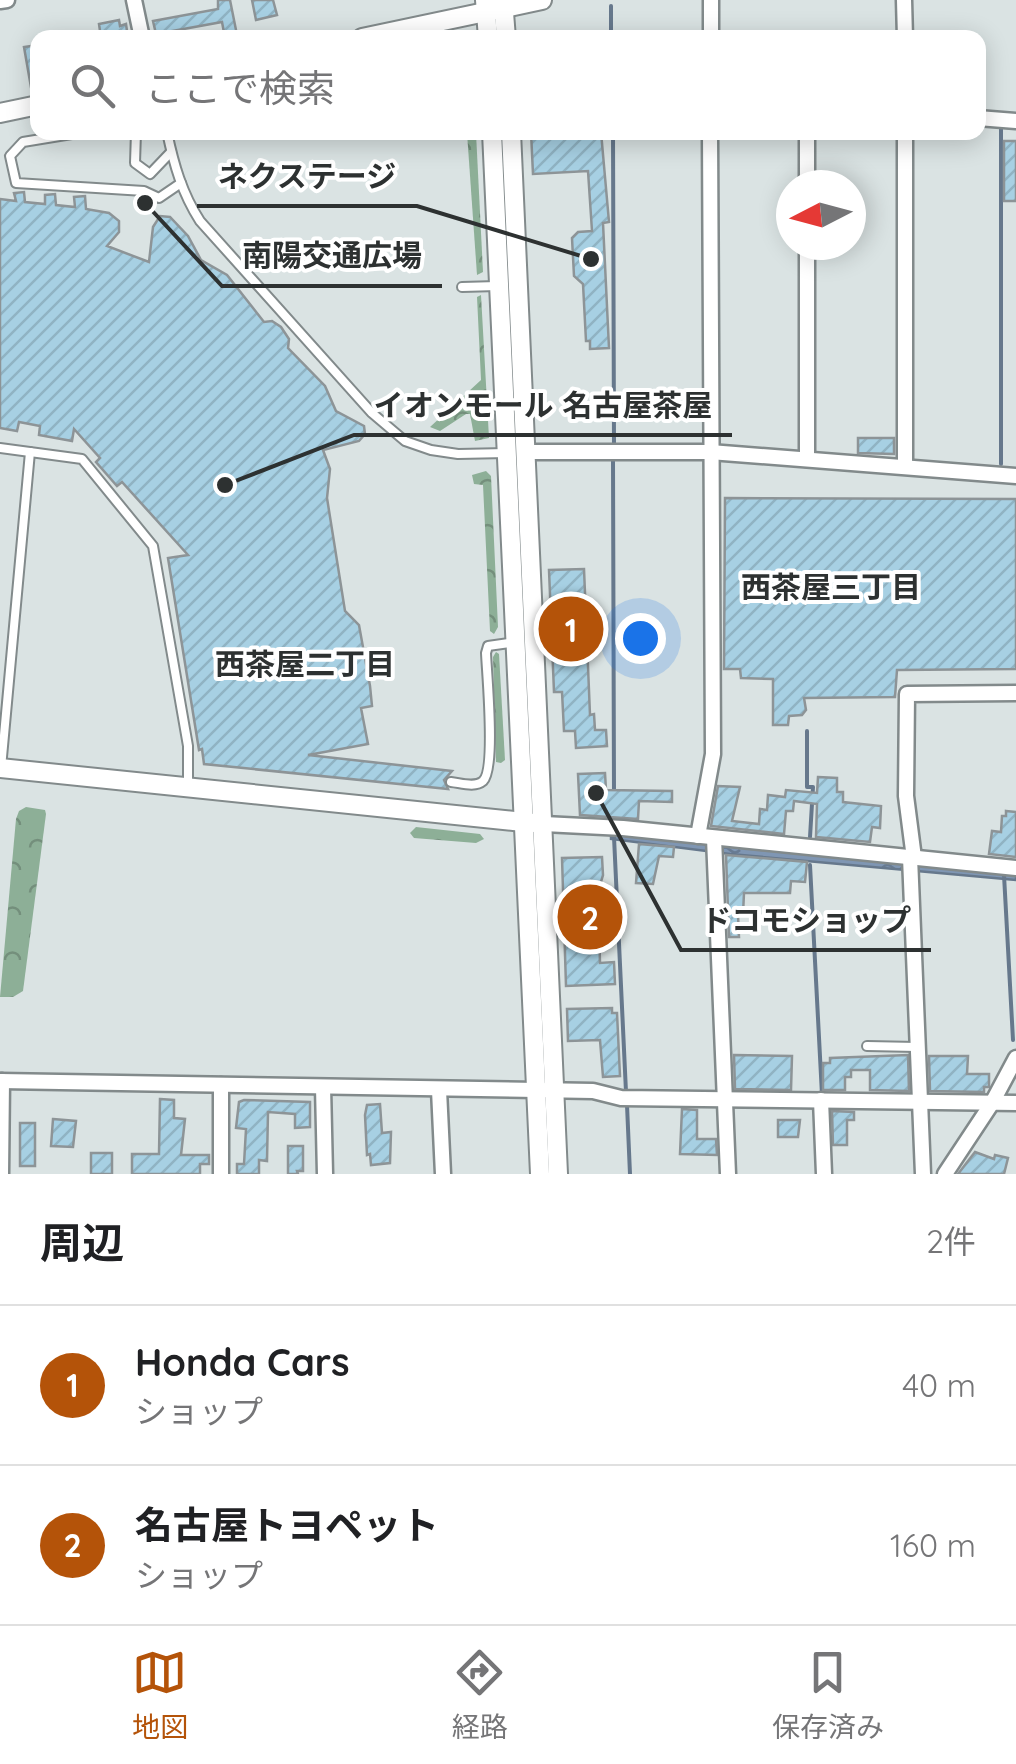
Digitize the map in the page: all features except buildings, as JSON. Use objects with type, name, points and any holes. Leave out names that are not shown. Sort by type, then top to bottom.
[{"type":"street","points":[[134,0],[140,30]]},
{"type":"street","points":[[394,30],[495,5],[542,0]]},
{"type":"street","points":[[711,30],[712,0]]},
{"type":"street","points":[[904,0],[905,30]]},
{"type":"street","points":[[490,30],[495,5]]},
{"type":"street","points":[[495,5],[503,30]]},
{"type":"street","points":[[0,113],[30,107]]},
{"type":"street","points":[[986,119],[1016,121]]},
{"type":"street","points":[[492,140],[499,286],[516,453],[544,824],[545,1091],[540,1174]]},
{"type":"street","points":[[511,140],[516,642],[522,822],[545,1091],[558,1174]]},
{"type":"street","points":[[698,836],[712,754],[710,140]]},
{"type":"street","points":[[807,140],[807,170]]},
{"type":"street","points":[[905,140],[905,465]]},
{"type":"street","points":[[807,260],[807,458]]},
{"type":"street","points":[[516,453],[710,452],[1016,476]]},
{"type":"street","points":[[924,1174],[906,796],[907,694],[1016,693]]},
{"type":"street","points":[[0,768],[522,822],[698,836],[714,845],[1016,868]]},
{"type":"street","points":[[714,845],[728,1174]]},
{"type":"street","points":[[945,1174],[992,1103],[1016,1058]]},
{"type":"street","points":[[2,1174],[1,1081],[594,1092],[621,1098],[1016,1103]]},
{"type":"street","points":[[220,1085],[221,1174]]},
{"type":"street","points":[[323,1087],[324,1174]]},
{"type":"street","points":[[439,1090],[443,1174]]},
{"type":"street","points":[[821,1100],[824,1174]]},
{"type":"lane","points":[[35,140],[23,142],[10,156],[16,183],[144,191],[159,198],[181,183]]},
{"type":"lane","points":[[136,140],[135,163],[150,174],[171,152]]},
{"type":"lane","points":[[169,140],[193,210],[372,413],[406,441],[431,450],[458,454],[516,453]]},
{"type":"lane","points":[[462,287],[499,286]]},
{"type":"lane","points":[[0,448],[82,459],[152,546],[188,746],[188,787]]},
{"type":"lane","points":[[0,768],[30,452]]},
{"type":"lane","points":[[451,782],[476,784],[485,780],[490,768],[488,646],[516,642]]},
{"type":"lane","points":[[867,1046],[917,1047]]},
{"type":"green space","points":[[467,140],[476,140],[483,272],[477,275]]},
{"type":"green space","points":[[481,295],[489,438],[475,441],[470,414],[440,431],[430,427],[481,380],[477,297]]},
{"type":"green space","points":[[486,471],[491,476],[498,627],[494,634],[490,631],[483,485],[474,484],[472,475]]},
{"type":"green space","points":[[496,652],[505,760],[501,763],[496,762]]},
{"type":"green space","points":[[26,807],[45,810],[46,814],[23,991],[13,997],[0,997],[16,819]]},
{"type":"green space","points":[[416,827],[480,834],[484,839],[476,843],[414,838],[410,833]]},
{"type":"water","points":[[611,834],[1016,875],[1016,880],[730,854],[611,839]]},
{"type":"waterway","points":[[611,6],[611,30]]},
{"type":"waterway","points":[[1001,127],[1001,464]]},
{"type":"waterway","points":[[613,140],[614,447]]},
{"type":"waterway","points":[[613,459],[614,795]]},
{"type":"waterway","points":[[807,731],[807,787],[813,787],[810,837]]},
{"type":"waterway","points":[[614,837],[626,1092]]},
{"type":"waterway","points":[[810,865],[822,1095]]},
{"type":"waterway","points":[[1004,875],[1013,1040]]},
{"type":"waterway","points":[[627,1105],[630,1174]]},
{"type":"place","name":"南陽交通広場","points":[[145,203]]},
{"type":"place","name":"ネクステージ","points":[[591,259]]},
{"type":"place","name":"イオンモール 名古屋茶屋","points":[[225,485]]},
{"type":"place","name":"Honda Cars","points":[[571,629]]},
{"type":"place","name":"ドコモショップ","points":[[596,793]]},
{"type":"place","name":"名古屋トヨペット","points":[[590,917]]},
{"type":"district","name":"西茶屋三丁目","points":[[831,587]]},
{"type":"district","name":"西茶屋二丁目","points":[[305,664]]}]
